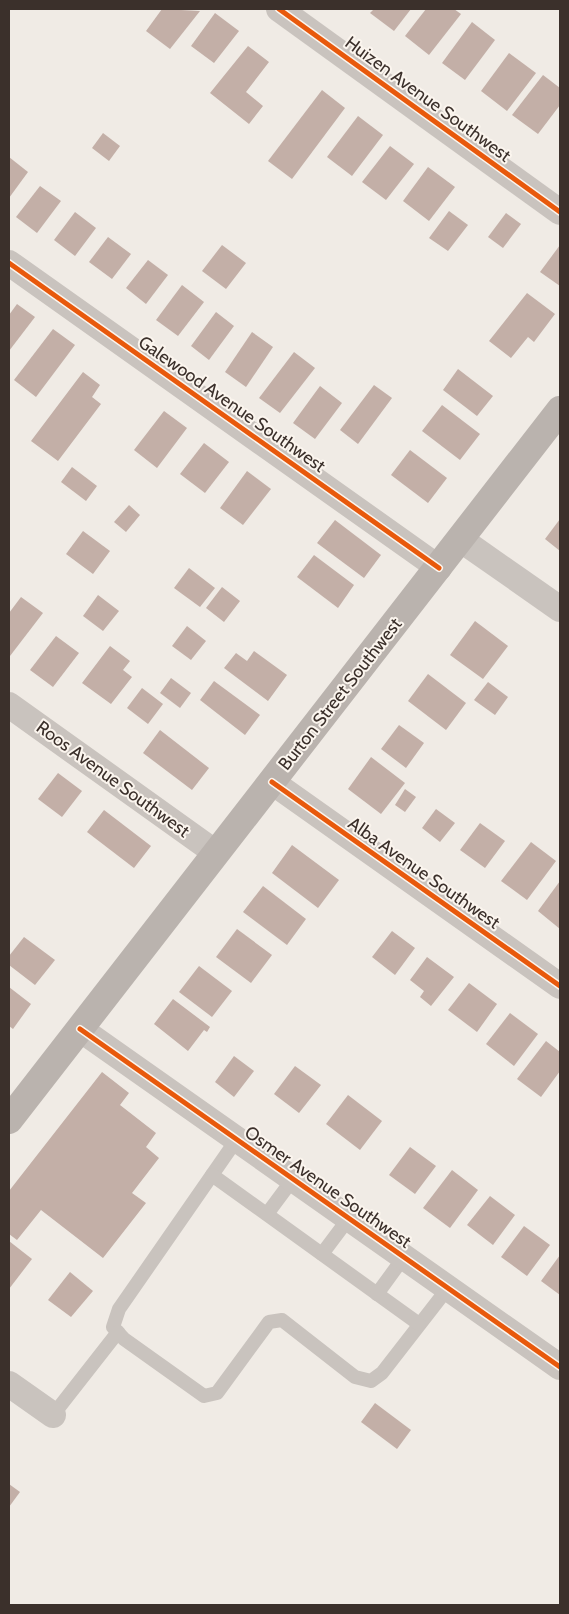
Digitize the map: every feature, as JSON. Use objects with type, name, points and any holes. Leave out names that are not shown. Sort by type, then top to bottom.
[{"type":"main road","name":"Burton Street Southwest","points":[[9,1120],[560,410]]},
{"type":"street","name":"Huizen Avenue Southwest","points":[[279,9],[560,212]]},
{"type":"street","name":"Galewood Avenue Southwest","points":[[9,263],[439,568]]},
{"type":"street","points":[[460,539],[560,609]]},
{"type":"street","name":"Roos Avenue Southwest","points":[[9,705],[216,853]]},
{"type":"street","name":"Alba Avenue Southwest","points":[[272,782],[560,986]]},
{"type":"street","name":"Osmer Avenue Southwest","points":[[80,1029],[560,1367]]},
{"type":"street","points":[[9,1384],[53,1415]]},
{"type":"lane","points":[[237,1139],[119,1309],[114,1326],[124,1339],[204,1396],[217,1393],[269,1322],[282,1320],[355,1377],[371,1381],[382,1373],[448,1288]]},
{"type":"lane","points":[[212,1175],[419,1324]]},
{"type":"lane","points":[[266,1214],[293,1179]]},
{"type":"lane","points":[[322,1254],[349,1218]]},
{"type":"lane","points":[[377,1294],[404,1257]]},
{"type":"lane","points":[[53,1415],[118,1332]]},
{"type":"building","points":[[162,9],[200,11],[170,49],[146,31]]},
{"type":"building","points":[[374,9],[411,9],[394,31],[370,13]]},
{"type":"building","points":[[426,9],[454,9],[461,14],[429,55],[405,36]]},
{"type":"building","points":[[215,13],[239,31],[214,63],[191,46]]},
{"type":"building","points":[[472,22],[495,40],[465,80],[442,63]]},
{"type":"building","points":[[248,46],[269,62],[246,92],[263,106],[249,124],[210,93]]},
{"type":"building","points":[[509,53],[536,73],[507,111],[481,91]]},
{"type":"building","points":[[543,75],[560,88],[560,105],[538,134],[512,115]]},
{"type":"building","points":[[322,90],[345,108],[292,179],[268,161]]},
{"type":"building","points":[[358,116],[383,135],[352,176],[327,157]]},
{"type":"building","points":[[103,133],[120,146],[109,161],[92,148]]},
{"type":"building","points":[[390,146],[414,164],[386,200],[362,182]]},
{"type":"building","points":[[9,157],[28,172],[9,198]]},
{"type":"building","points":[[428,167],[455,187],[429,221],[403,201]]},
{"type":"building","points":[[40,186],[61,201],[37,233],[16,217]]},
{"type":"building","points":[[449,211],[468,225],[448,251],[429,238]]},
{"type":"building","points":[[75,212],[96,228],[75,256],[54,240]]},
{"type":"building","points":[[506,213],[521,224],[503,248],[488,237]]},
{"type":"building","points":[[108,237],[131,254],[112,279],[89,262]]},
{"type":"building","points":[[222,245],[246,263],[226,289],[202,271]]},
{"type":"building","points":[[560,245],[560,286],[540,272]]},
{"type":"building","points":[[148,260],[168,275],[146,304],[126,288]]},
{"type":"building","points":[[182,285],[204,302],[178,336],[156,320]]},
{"type":"building","points":[[527,293],[555,314],[534,342],[528,337],[511,358],[489,341]]},
{"type":"building","points":[[17,304],[35,317],[9,351],[9,315]]},
{"type":"building","points":[[216,312],[234,326],[209,360],[191,346]]},
{"type":"building","points":[[53,329],[75,345],[36,397],[14,380]]},
{"type":"building","points":[[252,332],[273,347],[246,387],[225,372]]},
{"type":"building","points":[[294,352],[315,368],[280,413],[259,398]]},
{"type":"building","points":[[458,369],[493,396],[477,416],[443,390]]},
{"type":"building","points":[[83,372],[100,385],[92,397],[101,404],[58,461],[31,441]]},
{"type":"building","points":[[374,385],[392,398],[358,444],[340,430]]},
{"type":"building","points":[[320,386],[342,403],[315,439],[293,423]]},
{"type":"building","points":[[442,405],[480,434],[460,460],[422,431]]},
{"type":"building","points":[[164,411],[187,428],[157,468],[134,450]]},
{"type":"building","points":[[204,443],[229,462],[205,493],[180,474]]},
{"type":"building","points":[[410,450],[447,478],[428,503],[391,475]]},
{"type":"building","points":[[72,467],[97,486],[86,501],[61,482]]},
{"type":"building","points":[[247,471],[271,489],[243,525],[220,508]]},
{"type":"building","points":[[129,505],[140,515],[126,532],[114,522]]},
{"type":"building","points":[[560,519],[560,551],[545,539]]},
{"type":"building","points":[[335,520],[381,555],[364,578],[317,543]]},
{"type":"building","points":[[83,531],[110,551],[93,574],[66,554]]},
{"type":"building","points":[[314,555],[354,585],[338,608],[297,577]]},
{"type":"building","points":[[189,568],[215,588],[200,607],[174,588]]},
{"type":"building","points":[[222,587],[240,601],[224,622],[206,608]]},
{"type":"building","points":[[98,595],[119,611],[103,631],[83,616]]},
{"type":"building","points":[[21,597],[43,613],[10,656],[9,613]]},
{"type":"building","points":[[475,621],[508,646],[483,679],[450,655]]},
{"type":"building","points":[[187,626],[206,641],[191,660],[172,646]]},
{"type":"building","points":[[56,636],[79,653],[53,687],[30,670]]},
{"type":"building","points":[[110,646],[130,661],[123,670],[132,677],[111,704],[82,683]]},
{"type":"building","points":[[254,651],[287,675],[268,701],[224,668],[236,653],[247,661]]},
{"type":"building","points":[[428,674],[466,703],[446,730],[408,701]]},
{"type":"building","points":[[171,678],[191,693],[180,708],[160,693]]},
{"type":"building","points":[[214,681],[260,715],[245,735],[200,700]]},
{"type":"building","points":[[488,682],[508,697],[495,715],[474,700]]},
{"type":"building","points":[[142,688],[163,704],[148,724],[127,708]]},
{"type":"building","points":[[399,725],[424,743],[406,768],[381,749]]},
{"type":"building","points":[[160,730],[209,768],[192,790],[143,753]]},
{"type":"building","points":[[371,757],[405,783],[381,814],[348,789]]},
{"type":"building","points":[[58,773],[82,791],[62,817],[38,799]]},
{"type":"building","points":[[405,789],[416,797],[405,812],[395,805]]},
{"type":"building","points":[[436,809],[455,823],[440,842],[422,828]]},
{"type":"building","points":[[104,810],[151,846],[134,868],[87,832]]},
{"type":"building","points":[[480,823],[505,841],[485,868],[460,850]]},
{"type":"building","points":[[531,842],[556,861],[527,900],[501,881]]},
{"type":"building","points":[[292,845],[339,880],[318,908],[272,873]]},
{"type":"building","points":[[560,881],[560,929],[538,911]]},
{"type":"building","points":[[263,886],[306,919],[287,945],[243,912]]},
{"type":"building","points":[[237,929],[272,955],[251,983],[216,957]]},
{"type":"building","points":[[392,931],[415,948],[395,975],[372,957]]},
{"type":"building","points":[[24,937],[55,960],[35,985],[9,965],[9,956]]},
{"type":"building","points":[[427,957],[454,977],[431,1006],[420,997],[424,991],[410,980]]},
{"type":"building","points":[[199,966],[232,991],[212,1017],[179,992]]},
{"type":"building","points":[[469,983],[497,1004],[477,1032],[448,1010]]},
{"type":"building","points":[[9,987],[31,1004],[13,1029],[9,1026]]},
{"type":"building","points":[[173,999],[210,1027],[207,1032],[204,1030],[188,1051],[154,1024]]},
{"type":"building","points":[[510,1013],[538,1034],[514,1066],[486,1044]]},
{"type":"building","points":[[546,1041],[560,1052],[560,1071],[541,1097],[517,1079]]},
{"type":"building","points":[[234,1056],[254,1071],[234,1097],[215,1082]]},
{"type":"building","points":[[295,1066],[321,1085],[299,1113],[274,1094]]},
{"type":"building","points":[[102,1072],[129,1093],[120,1105],[156,1133],[146,1147],[159,1158],[132,1193],[146,1203],[103,1258],[41,1210],[17,1240],[9,1234],[9,1191]]},
{"type":"building","points":[[348,1095],[382,1121],[360,1150],[326,1124]]},
{"type":"building","points":[[410,1147],[436,1166],[415,1194],[389,1175]]},
{"type":"building","points":[[452,1170],[478,1190],[450,1228],[423,1208]]},
{"type":"building","points":[[490,1196],[515,1215],[493,1245],[467,1225]]},
{"type":"building","points":[[524,1226],[550,1245],[527,1276],[501,1257]]},
{"type":"building","points":[[9,1241],[32,1259],[9,1289]]},
{"type":"building","points":[[560,1255],[560,1295],[541,1281]]},
{"type":"building","points":[[70,1272],[93,1291],[71,1317],[48,1300]]},
{"type":"building","points":[[375,1403],[411,1430],[397,1449],[361,1422]]},
{"type":"building","points":[[9,1484],[20,1492],[9,1507]]},
{"type":"cycle path","points":[[279,9],[560,212]]},
{"type":"cycle path","points":[[9,263],[439,568]]},
{"type":"cycle path","points":[[272,782],[560,986]]},
{"type":"cycle path","points":[[80,1029],[560,1367]]}]
